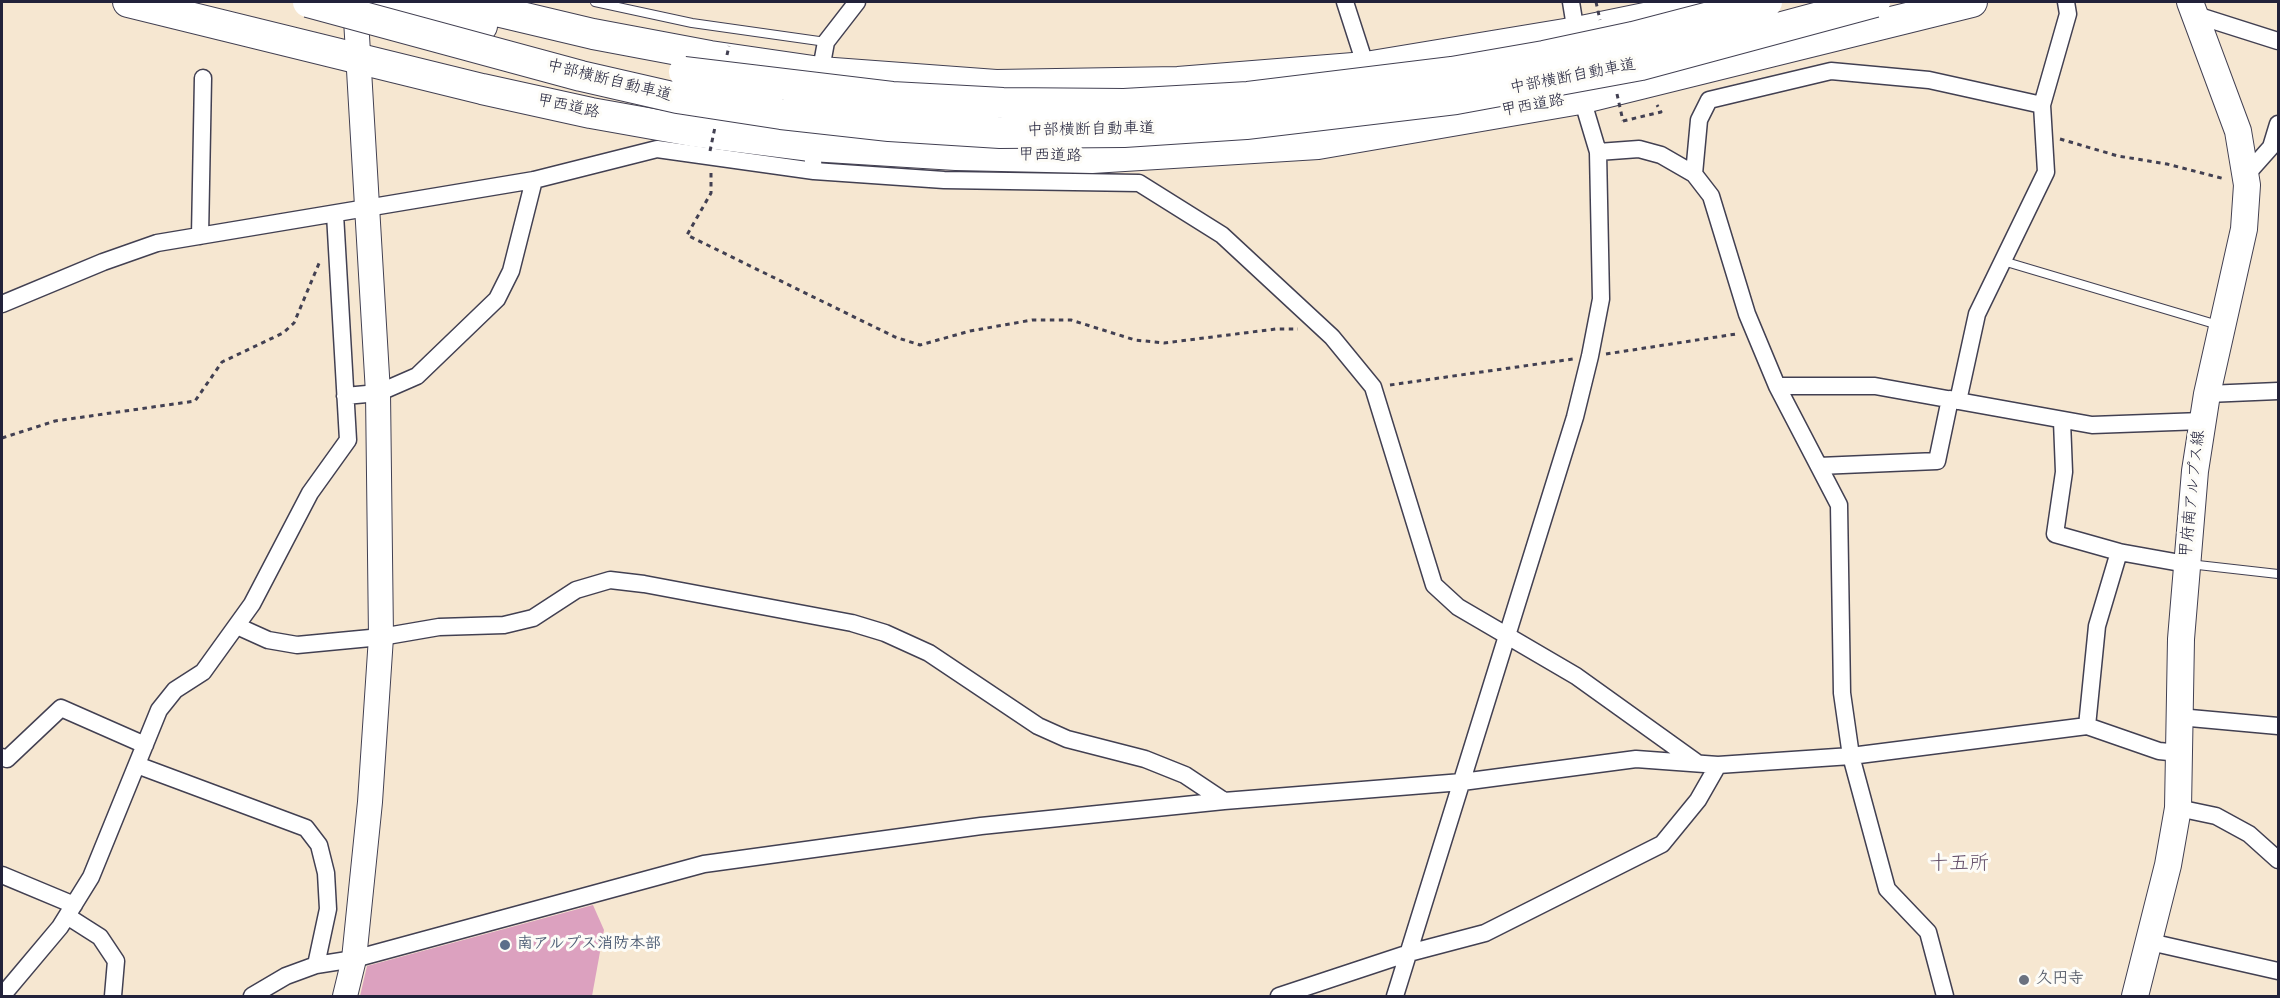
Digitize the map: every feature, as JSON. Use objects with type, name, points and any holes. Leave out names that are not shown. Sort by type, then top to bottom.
[{"type":"highway","name":"甲西道路","points":[[128,2],[359,60],[591,113],[812,159],[956,155],[1092,158],[1318,144],[1580,99],[1972,2]]},
{"type":"highway","name":"中部横断自動車道","points":[[308,2],[581,76],[677,98],[781,114],[889,126],[1012,133],[1125,132],[1246,124],[1456,99],[1641,65],[1875,2]]},
{"type":"highway","name":"中部横断自動車道","points":[[380,2],[684,72],[892,97],[1003,104],[1113,104],[1248,97],[1452,72],[1633,37],[1767,2]]},
{"type":"highway","points":[[458,2],[593,34],[710,56],[819,72],[996,85],[1178,82],[1366,67],[1577,32],[1674,12],[1706,2]]},
{"type":"main road","name":"甲府南アルプス線","points":[[2135,996],[2168,865],[2178,808],[2179,717],[2186,564],[2202,421],[2244,229],[2247,179],[2238,131],[2193,8]]},
{"type":"street","points":[[345,996],[354,959],[370,802],[381,637],[378,393],[355,2]]},
{"type":"street","points":[[812,159],[819,72],[826,42],[857,2]]},
{"type":"street","points":[[1345,2],[1366,67]]},
{"type":"street","points":[[1395,996],[1575,417],[1601,299],[1598,152],[1580,99],[1577,32],[1570,2]]},
{"type":"street","points":[[1819,466],[1937,461],[1977,314],[2046,172],[2042,105],[2068,14],[2066,2]]},
{"type":"street","points":[[2193,8],[2278,41]]},
{"type":"street","points":[[1694,174],[1700,120],[1709,100],[1830,71],[1929,80],[2042,105]]},
{"type":"street","points":[[200,236],[204,78]]},
{"type":"street","points":[[2247,179],[2271,147],[2278,124]]},
{"type":"street","points":[[2,304],[103,262],[157,243],[534,180],[657,149],[711,156],[812,159],[944,180],[1138,183],[1222,235],[1324,329],[1373,387],[1434,585],[1458,608],[1508,634],[1576,676],[1697,763]]},
{"type":"street","points":[[1598,152],[1639,149],[1661,155],[1694,174],[1711,196],[1755,331],[1778,386],[1839,505],[1842,693],[1851,756],[1887,889],[1928,932],[1946,996]]},
{"type":"street","points":[[345,396],[378,393],[417,376],[497,299],[511,272],[534,180]]},
{"type":"street","points":[[2,996],[70,910],[91,877],[159,710],[175,690],[203,672],[237,626],[252,604],[310,493],[348,440],[335,214]]},
{"type":"street","points":[[1778,386],[1875,386],[2092,425],[2202,421]]},
{"type":"street","points":[[2207,394],[2278,391]]},
{"type":"street","points":[[2062,421],[2064,472],[2055,534],[2119,552],[2186,564]]},
{"type":"street","points":[[2087,726],[2097,626],[2119,552]]},
{"type":"street","points":[[237,626],[268,640],[297,645],[381,637],[439,627],[513,623],[533,618],[576,590],[610,580],[841,621],[885,633],[929,653],[1038,726],[1066,739],[1145,759],[1175,771],[1224,801]]},
{"type":"street","points":[[2,757],[7,759],[61,708],[145,745]]},
{"type":"street","points":[[2179,717],[2278,726]]},
{"type":"street","points":[[252,996],[286,976],[316,965],[354,959],[704,864],[981,826],[1224,801],[1462,782],[1636,759],[1719,765],[1851,756],[2087,726],[2159,751],[2179,753]]},
{"type":"street","points":[[137,765],[306,828],[319,845],[326,873],[328,909],[316,965]]},
{"type":"street","points":[[1279,996],[1409,953],[1485,933],[1662,844],[1698,800],[1719,765]]},
{"type":"street","points":[[2178,808],[2217,816],[2249,834],[2278,860]]},
{"type":"street","points":[[2,875],[70,910],[100,937],[116,961],[113,996]]},
{"type":"street","points":[[2150,942],[2278,971]]},
{"type":"lane","points":[[596,2],[692,23],[826,42]]},
{"type":"lane","points":[[2003,261],[2222,326]]},
{"type":"lane","points":[[2186,564],[2278,574]]},
{"type":"path","points":[[1623,121],[1660,112],[1658,104],[1650,106]]},
{"type":"path","points":[[2044,134],[2118,156],[2247,179]]},
{"type":"path","points":[[711,156],[711,194],[687,235],[895,337],[920,345],[970,331],[1032,320],[1071,320],[1135,340],[1164,343],[1276,329],[1324,329]]},
{"type":"path","points":[[2,438],[55,421],[195,401],[222,362],[283,333],[294,323],[322,258]]},
{"type":"path","points":[[1373,387],[1755,331]]},
{"type":"building","name":"南アルプス消防本部","points":[[593,905],[604,930],[592,996],[360,996],[367,966]]},
{"type":"place","name":"南アルプス消防本部","points":[[505,945]]},
{"type":"place","name":"久円寺","points":[[2024,980]]},
{"type":"district","name":"十五所","points":[[1959,866]]}]
